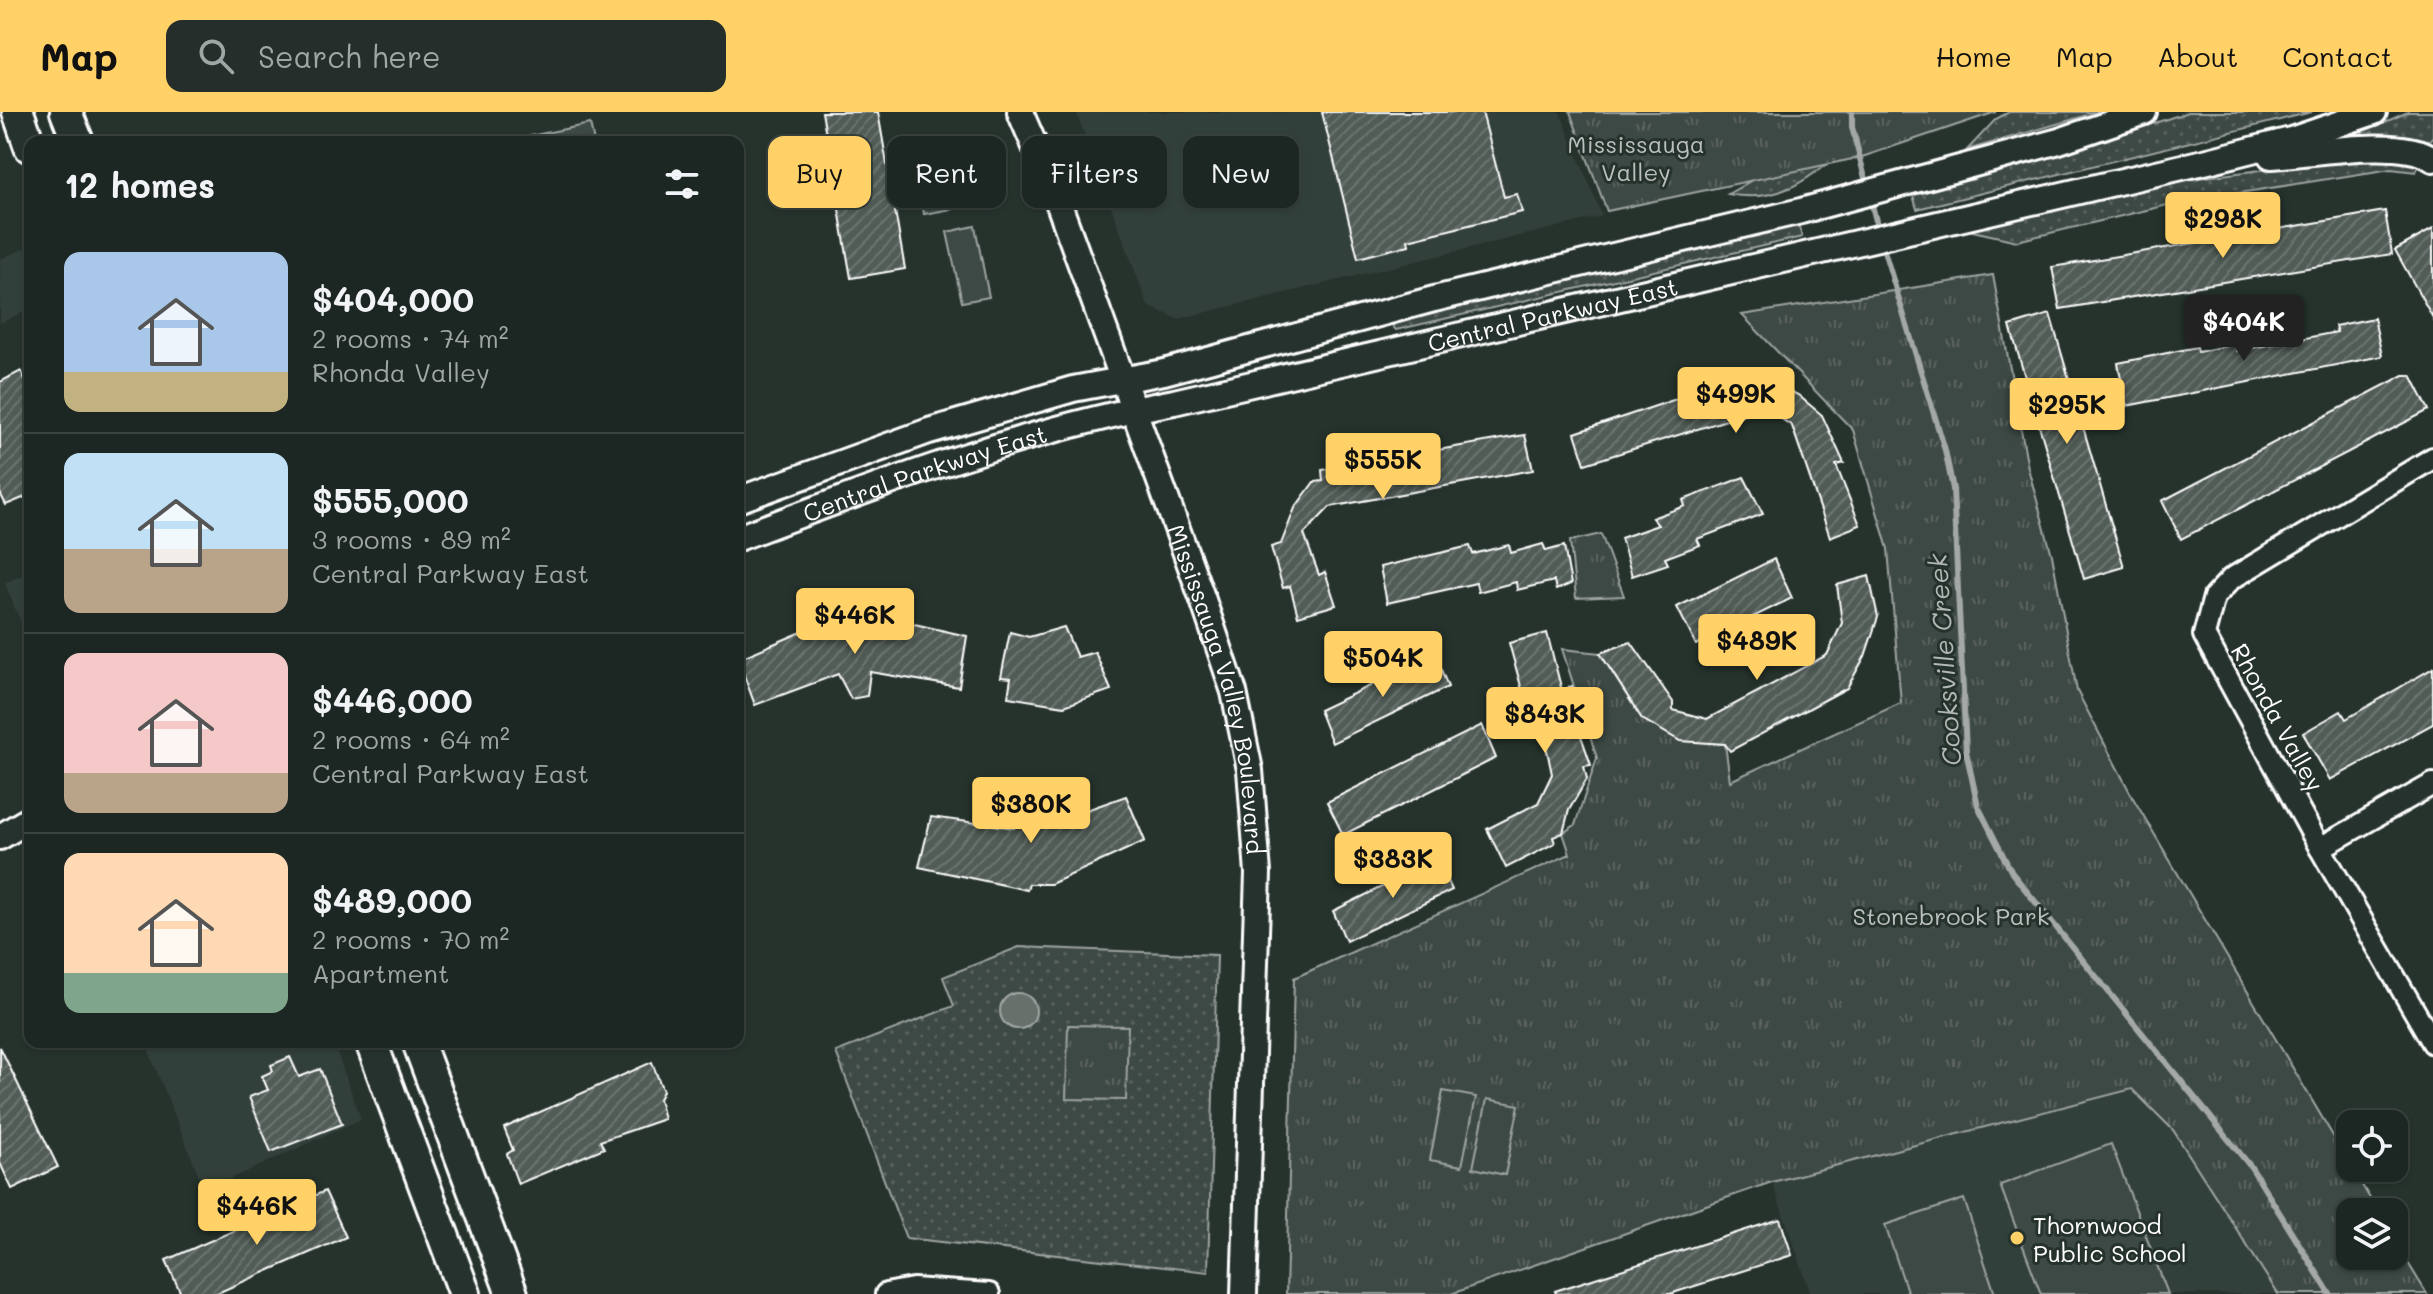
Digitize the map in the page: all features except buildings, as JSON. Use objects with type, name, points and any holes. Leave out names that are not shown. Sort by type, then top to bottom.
[{"type":"main road","points":[[18,112],[26,136]]},
{"type":"main road","points":[[66,112],[76,136]]},
{"type":"main road","points":[[373,1048],[465,1294]]},
{"type":"main road","points":[[420,1048],[512,1294]]},
{"type":"street","name":"Mississauga Valley Boulevard","points":[[1020,112],[1053,188],[1234,692],[1250,770],[1258,873],[1244,1294]]},
{"type":"street","name":"Central Parkway East","points":[[744,498],[929,431],[1073,389],[1801,211],[2059,141],[2144,112]]},
{"type":"street","name":"Central Parkway East","points":[[744,536],[945,462],[1087,419],[2208,161],[2291,140],[2374,112]]},
{"type":"street","points":[[2208,161],[2395,147],[2420,151],[2433,159]]},
{"type":"street","name":"Rhonda Valley","points":[[2433,458],[2231,579],[2214,597],[2207,614],[2204,635],[2320,848],[2433,1043]]},
{"type":"street","points":[[2320,848],[2433,784]]},
{"type":"street","points":[[0,837],[24,823]]},
{"type":"street","points":[[886,1294],[913,1289],[989,1294]]},
{"type":"shaded area","points":[[1076,112],[1560,112],[1602,216],[1178,319],[1148,306],[1112,208],[1167,208],[1167,136],[1085,136]]},
{"type":"shaded area","points":[[24,249],[24,312],[0,323],[0,259]]},
{"type":"shaded area","points":[[24,574],[24,631],[5,583]]},
{"type":"shaded area","points":[[1018,993],[1031,998],[1036,1011],[1031,1024],[1018,1029],[1005,1024],[1000,1011],[1005,998]]},
{"type":"shaded area","points":[[147,1048],[335,1048],[361,1119],[205,1191]]},
{"type":"shaded area","name":"Thornwood Public School","points":[[2132,1089],[2173,1130],[2278,1294],[1811,1294],[1772,1182]]},
{"type":"green space","name":"Mississauga Valley","points":[[1570,112],[1996,112],[1862,157],[1607,211]]},
{"type":"green space","points":[[2009,112],[2098,112],[1967,150],[1996,119]]},
{"type":"green space","points":[[2188,112],[2312,112],[1917,209],[1912,192],[2067,152]]},
{"type":"green space","points":[[2408,112],[2433,112],[2433,136],[2429,141],[2404,135],[2364,136],[2362,132]]},
{"type":"green space","points":[[590,124],[593,136],[530,136]]},
{"type":"green space","points":[[1842,151],[1817,172],[1790,188],[1761,196],[1728,194],[1766,172]]},
{"type":"green space","points":[[2379,155],[2421,160],[2416,172],[2391,169],[2176,203],[2017,241],[1968,230],[1968,224],[2190,179]]},
{"type":"green space","points":[[923,208],[957,208],[924,214]]},
{"type":"green space","points":[[1798,224],[1802,237],[1396,330],[1393,327],[1394,323]]},
{"type":"green space","points":[[975,226],[989,297],[962,302],[947,232]]},
{"type":"green space","name":"Stonebrook Park","points":[[1993,275],[2028,468],[2052,555],[2077,691],[2133,798],[2336,1141],[2336,1182],[2360,1182],[2370,1198],[2336,1198],[2336,1270],[2408,1270],[2408,1263],[2427,1294],[2278,1294],[2173,1130],[2132,1089],[1772,1182],[1451,1294],[1286,1294],[1294,978],[1570,854],[1563,833],[1575,825],[1597,758],[1562,649],[1600,653],[1636,707],[1661,729],[1699,741],[1725,744],[1730,781],[1901,703],[1888,549],[1853,430],[1742,315]]},
{"type":"green space","points":[[1601,534],[1624,596],[1576,598],[1570,541]]},
{"type":"green space","points":[[1019,947],[1217,955],[1208,1272],[906,1238],[836,1052],[954,1006],[943,977]]},
{"type":"green space","points":[[1068,1025],[1128,1026],[1126,1100],[1066,1099]]},
{"type":"green space","points":[[1443,1091],[1476,1097],[1462,1166],[1430,1160]]},
{"type":"green space","points":[[1487,1099],[1519,1105],[1505,1175],[1473,1168]]},
{"type":"green space","points":[[2111,1144],[2168,1294],[2041,1294],[2000,1185]]},
{"type":"green space","points":[[1964,1199],[1995,1294],[1908,1294],[1885,1225]]},
{"type":"waterway","name":"Cooksville Creek","points":[[1852,112],[1852,127],[1867,186]]},
{"type":"waterway","name":"Cooksville Creek","points":[[1870,197],[1879,233]]},
{"type":"waterway","name":"Cooksville Creek","points":[[1882,244],[1945,450],[1953,489],[1966,751],[1978,806],[2012,873],[2251,1167],[2330,1294]]},
{"type":"place","name":"Thornwood Public School","points":[[2017,1238]]}]
